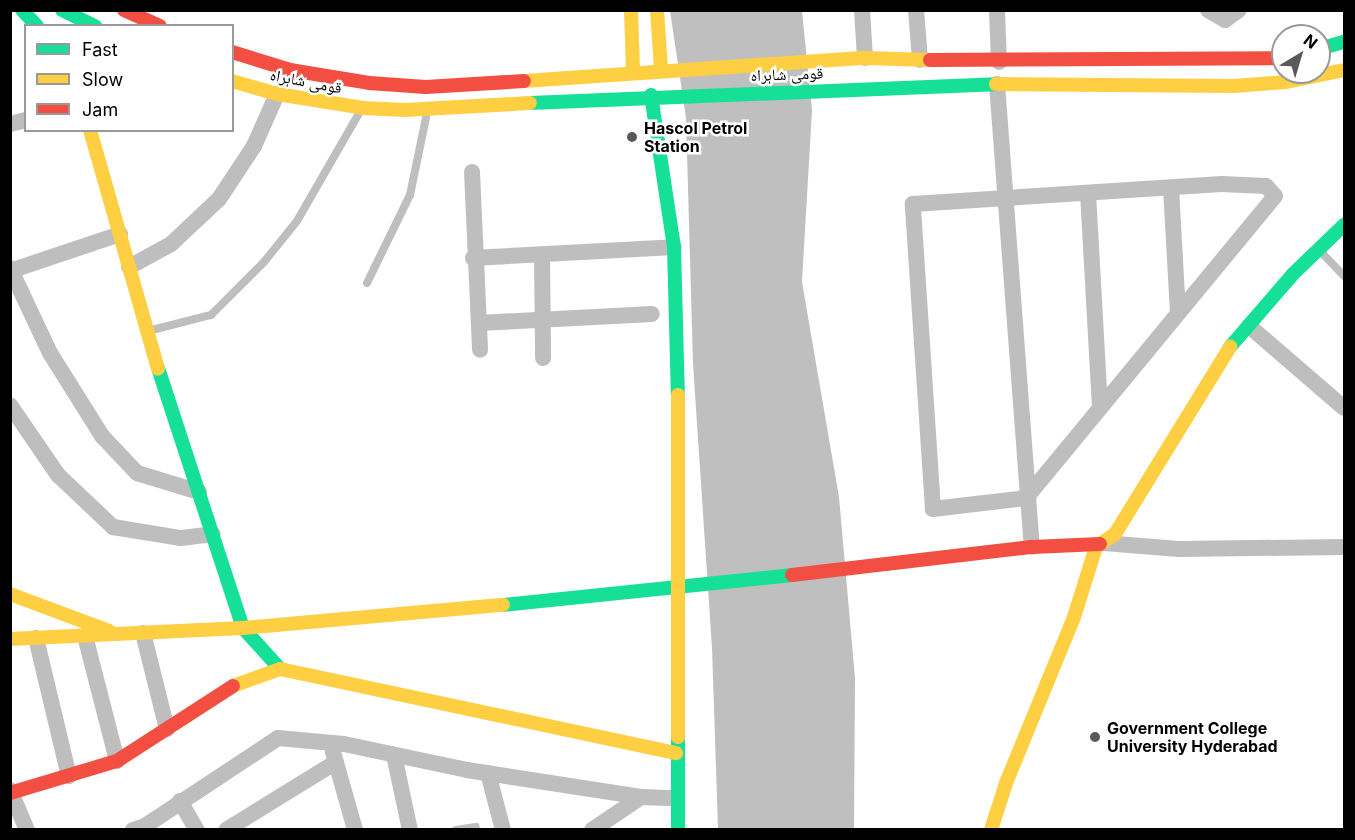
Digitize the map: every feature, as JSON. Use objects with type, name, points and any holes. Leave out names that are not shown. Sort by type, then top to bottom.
[{"type":"main road","points":[[22,10],[35,24]]},
{"type":"main road","points":[[62,10],[91,24]]},
{"type":"main road","points":[[124,10],[156,24]]},
{"type":"main road","points":[[632,10],[633,71]]},
{"type":"main road","points":[[657,10],[666,69]]},
{"type":"main road","name":"قومی شاہراہ","points":[[234,53],[290,70],[369,83],[426,87],[633,71],[865,58],[999,62],[1271,58]]},
{"type":"main road","points":[[1233,60],[1234,86]]},
{"type":"main road","name":"قومی شاہراہ","points":[[234,82],[277,94],[363,108],[428,109],[656,95],[997,84],[1234,86],[1286,82],[1344,70]]},
{"type":"main road","points":[[426,87],[428,109]]},
{"type":"main road","points":[[656,95],[674,247],[678,317],[676,753],[678,830]]},
{"type":"main road","points":[[91,132],[146,332],[243,628],[280,669]]},
{"type":"main road","points":[[991,830],[1006,783],[1074,617],[1100,545],[1115,534],[1227,351],[1318,248],[1344,225]]},
{"type":"main road","points":[[10,639],[243,628],[677,589],[1032,547],[1100,545]]},
{"type":"main road","points":[[10,594],[116,634]]},
{"type":"main road","points":[[11,792],[117,761],[222,690],[280,669],[676,753]]},
{"type":"street","points":[[862,10],[865,58]]},
{"type":"street","points":[[916,10],[920,60]]},
{"type":"street","points":[[997,10],[999,62]]},
{"type":"street","points":[[1208,10],[1224,20],[1239,10]]},
{"type":"street","points":[[997,84],[1026,498],[1032,547]]},
{"type":"street","points":[[129,267],[171,244],[219,199],[254,146],[277,94]]},
{"type":"street","points":[[472,172],[473,258],[480,350]]},
{"type":"street","points":[[1221,184],[1266,186],[1275,196],[1026,498],[933,509],[913,204],[1006,197],[1221,184]]},
{"type":"street","points":[[1171,188],[1178,313]]},
{"type":"street","points":[[1088,193],[1100,408]]},
{"type":"street","points":[[120,234],[12,269],[50,353],[102,436],[137,473],[199,492]]},
{"type":"street","points":[[473,258],[674,247]]},
{"type":"street","points":[[542,255],[543,358]]},
{"type":"street","points":[[479,323],[652,314]]},
{"type":"street","points":[[1249,326],[1344,408]]},
{"type":"street","points":[[10,405],[58,475],[113,527],[181,538],[213,534]]},
{"type":"street","points":[[1100,545],[1179,549],[1344,547]]},
{"type":"street","points":[[143,633],[167,729]]},
{"type":"street","points":[[85,636],[117,761]]},
{"type":"street","points":[[36,638],[69,776]]},
{"type":"street","points":[[133,830],[145,826],[278,738],[330,743],[488,773],[641,797],[676,798]]},
{"type":"street","points":[[330,743],[351,828]]},
{"type":"street","points":[[394,755],[410,830]]},
{"type":"street","points":[[226,830],[336,762]]},
{"type":"street","points":[[488,773],[503,830]]},
{"type":"street","points":[[11,792],[27,830]]},
{"type":"street","points":[[592,830],[641,797]]},
{"type":"street","points":[[180,801],[197,830]]},
{"type":"lane","points":[[146,332],[211,315],[264,262],[297,221],[363,108]]},
{"type":"lane","points":[[367,283],[410,195],[428,109]]},
{"type":"lane","points":[[1318,248],[1344,276]]},
{"type":"lane","points":[[456,830],[476,827]]},
{"type":"shaded area","points":[[670,11],[802,11],[812,110],[802,282],[839,497],[855,678],[854,829],[718,829],[712,648],[693,364],[686,118]]},
{"type":"traffic: fast","points":[[22,10],[35,24]]},
{"type":"traffic: fast","points":[[62,10],[91,24]]},
{"type":"traffic: fast","points":[[1331,46],[1344,42]]},
{"type":"traffic: fast","points":[[530,103],[996,84]]},
{"type":"traffic: fast","points":[[651,95],[674,247],[678,395]]},
{"type":"traffic: fast","points":[[1230,347],[1293,274],[1344,225]]},
{"type":"traffic: fast","points":[[158,368],[243,628],[280,669]]},
{"type":"traffic: fast","points":[[503,605],[792,575]]},
{"type":"traffic: fast","points":[[678,737],[678,830]]},
{"type":"traffic: slow","points":[[631,10],[633,71]]},
{"type":"traffic: slow","points":[[657,10],[661,69]]},
{"type":"traffic: slow","points":[[524,81],[865,58],[930,60]]},
{"type":"traffic: slow","points":[[996,84],[1234,86],[1286,82],[1344,70]]},
{"type":"traffic: slow","points":[[234,82],[277,94],[363,108],[405,110],[530,103]]},
{"type":"traffic: slow","points":[[91,132],[158,368]]},
{"type":"traffic: slow","points":[[1100,544],[1115,534],[1230,347]]},
{"type":"traffic: slow","points":[[678,395],[678,737]]},
{"type":"traffic: slow","points":[[991,830],[1006,783],[1074,617],[1096,547]]},
{"type":"traffic: slow","points":[[10,594],[109,631]]},
{"type":"traffic: slow","points":[[10,639],[243,628],[503,605]]},
{"type":"traffic: slow","points":[[233,686],[280,669],[676,753]]},
{"type":"traffic: jam","points":[[124,10],[156,24]]},
{"type":"traffic: jam","points":[[234,53],[290,70],[369,83],[426,87],[524,81]]},
{"type":"traffic: jam","points":[[930,60],[1271,58]]},
{"type":"traffic: jam","points":[[792,575],[1032,547],[1100,544]]},
{"type":"traffic: jam","points":[[10,793],[117,761],[233,686]]},
{"type":"place","name":"Hascol Petrol Station","points":[[632,137]]},
{"type":"place","name":"Government College University Hyderabad","points":[[1095,737]]}]
